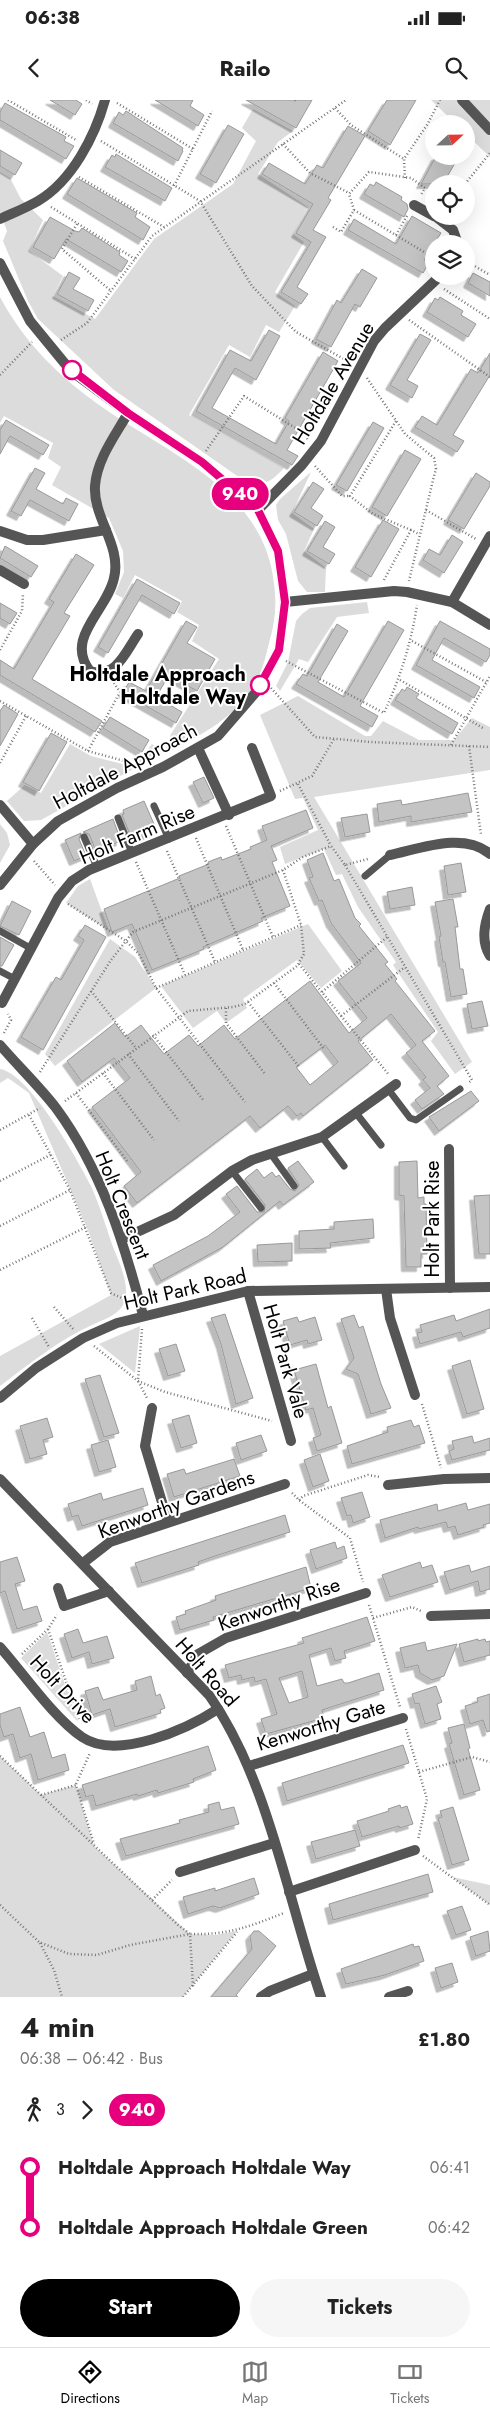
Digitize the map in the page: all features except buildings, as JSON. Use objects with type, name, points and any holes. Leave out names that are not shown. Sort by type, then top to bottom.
[{"type":"street","points":[[0,219],[39,200],[53,189],[70,171],[86,146],[105,100]]},
{"type":"street","points":[[462,100],[490,130]]},
{"type":"street","points":[[414,205],[425,211]]},
{"type":"street","points":[[446,225],[453,230],[455,235]]},
{"type":"street","name":"Holtdale Approach","points":[[0,263],[30,321],[72,370],[128,413],[199,460],[258,510],[278,551],[285,602],[279,650],[257,691],[218,736],[58,821],[30,848],[0,885]]},
{"type":"street","name":"Holtdale Avenue","points":[[258,510],[310,455],[361,368],[374,341],[431,285]]},
{"type":"street","points":[[128,413],[100,462],[96,476],[95,488],[98,507],[116,566],[114,580],[82,640],[80,652],[83,662],[90,671],[107,673],[114,668],[138,634]]},
{"type":"street","points":[[0,530],[27,540],[43,540],[106,530]]},
{"type":"street","points":[[452,602],[488,540]]},
{"type":"street","points":[[0,570],[24,584]]},
{"type":"street","points":[[285,602],[407,592],[452,602],[490,625]]},
{"type":"street","points":[[198,748],[226,816]]},
{"type":"street","points":[[252,748],[270,796]]},
{"type":"street","name":"Holt Farm Rise","points":[[2,1003],[60,896],[72,881],[97,868],[226,816],[270,796]]},
{"type":"street","points":[[0,805],[30,848]]},
{"type":"street","points":[[390,855],[451,842],[468,844],[488,852]]},
{"type":"street","points":[[490,909],[484,927],[484,940],[490,956]]},
{"type":"street","name":"Holt Crescent","points":[[0,1045],[53,1105],[95,1172],[122,1239],[142,1311]]},
{"type":"street","points":[[122,1239],[174,1215],[232,1171],[271,1154],[322,1137],[392,1086]]},
{"type":"street","name":"Holt Park Rise","points":[[449,1149],[450,1288]]},
{"type":"street","name":"Holt Park Road","points":[[0,1398],[36,1368],[83,1338],[142,1311],[248,1291],[490,1287]]},
{"type":"street","points":[[386,1289],[390,1318],[415,1395]]},
{"type":"street","name":"Holt Park Vale","points":[[248,1291],[291,1441]]},
{"type":"street","points":[[152,1408],[145,1446],[168,1522]]},
{"type":"street","points":[[388,1485],[444,1479],[490,1478]]},
{"type":"street","name":"Holt Road","points":[[0,1479],[209,1695],[228,1724],[249,1766],[321,1997]]},
{"type":"street","name":"Kenworthy Gardens","points":[[83,1563],[110,1542],[285,1484]]},
{"type":"street","points":[[58,1588],[64,1606],[109,1591]]},
{"type":"street","name":"Kenworthy Rise","points":[[186,1673],[198,1654],[226,1638],[366,1594]]},
{"type":"street","points":[[431,1616],[490,1614]]},
{"type":"street","name":"Holt Drive","points":[[0,1646],[67,1725],[90,1740],[103,1745],[124,1746],[146,1741],[200,1720],[218,1709]]},
{"type":"street","name":"Kenworthy Gate","points":[[249,1766],[403,1718]]},
{"type":"street","points":[[180,1872],[274,1842]]},
{"type":"street","points":[[289,1892],[415,1850]]},
{"type":"street","points":[[261,1997],[270,1990],[313,1974]]},
{"type":"street","points":[[389,1997],[408,1991]]},
{"type":"lane","points":[[154,806],[166,840]]},
{"type":"lane","points":[[118,818],[132,853]]},
{"type":"lane","points":[[84,837],[97,868]]},
{"type":"lane","points":[[365,876],[390,855]]},
{"type":"lane","points":[[0,931],[32,949]]},
{"type":"lane","points":[[0,971],[15,979]]},
{"type":"lane","points":[[392,1086],[410,1118],[416,1120],[460,1089]]},
{"type":"lane","points":[[356,1113],[381,1146]]},
{"type":"lane","points":[[322,1137],[344,1166]]},
{"type":"lane","points":[[271,1154],[294,1186]]},
{"type":"lane","points":[[232,1171],[261,1208]]},
{"type":"path","points":[[8,100],[86,146]]},
{"type":"path","points":[[111,100],[193,149]]},
{"type":"path","points":[[51,346],[87,323],[152,236],[346,100]]},
{"type":"path","points":[[405,178],[404,159],[440,100]]},
{"type":"path","points":[[335,108],[351,125],[404,159]]},
{"type":"path","points":[[174,186],[212,111]]},
{"type":"path","points":[[91,135],[200,201],[252,286],[296,332],[361,368],[405,434],[434,458],[436,469],[419,534],[407,592]]},
{"type":"path","points":[[282,144],[310,173],[349,194],[354,210],[425,253]]},
{"type":"path","points":[[472,175],[490,153]]},
{"type":"path","points":[[70,171],[164,227]]},
{"type":"path","points":[[349,194],[369,172],[411,178],[425,188],[396,235]]},
{"type":"path","points":[[39,200],[135,258]]},
{"type":"path","points":[[333,227],[342,232],[354,210]]},
{"type":"path","points":[[77,223],[62,249],[111,291]]},
{"type":"path","points":[[475,266],[490,275]]},
{"type":"path","points":[[444,289],[490,319]]},
{"type":"path","points":[[400,314],[490,377]]},
{"type":"path","points":[[0,375],[23,349],[42,335]]},
{"type":"path","points":[[199,460],[244,396],[305,434],[310,455],[342,496],[350,496],[373,514],[419,534]]},
{"type":"path","points":[[350,496],[396,420]]},
{"type":"path","points":[[426,510],[488,540]]},
{"type":"path","points":[[377,593],[411,530]]},
{"type":"path","points":[[0,650],[22,611],[24,584]]},
{"type":"path","points":[[276,656],[384,713],[399,679],[412,640],[419,594]]},
{"type":"path","points":[[412,640],[486,682]]},
{"type":"path","points":[[88,751],[120,692],[107,673]]},
{"type":"path","points":[[451,745],[490,676]]},
{"type":"path","points":[[264,679],[315,737],[490,746]]},
{"type":"path","points":[[399,679],[483,728]]},
{"type":"path","points":[[0,701],[88,751],[157,770]]},
{"type":"path","points":[[0,764],[26,716]]},
{"type":"path","points":[[270,796],[312,776],[334,739]]},
{"type":"path","points":[[469,746],[482,836],[488,852]]},
{"type":"path","points":[[297,783],[331,846],[345,865],[472,1080],[460,1089]]},
{"type":"path","points":[[226,816],[249,884],[273,937]]},
{"type":"path","points":[[193,829],[243,950]]},
{"type":"path","points":[[166,840],[215,962]]},
{"type":"path","points":[[33,1082],[91,990],[133,932],[283,870],[303,857],[331,846]]},
{"type":"path","points":[[30,848],[60,896],[126,941],[139,954],[156,988],[180,1016],[245,1102]]},
{"type":"path","points":[[132,853],[185,975]]},
{"type":"path","points":[[345,865],[390,855]]},
{"type":"path","points":[[0,1130],[76,1093],[188,1011],[226,1008],[248,1002],[299,964],[304,954],[301,925],[283,870]]},
{"type":"path","points":[[156,988],[301,925]]},
{"type":"path","points":[[322,992],[387,937]]},
{"type":"path","points":[[299,964],[341,1016],[392,1086]]},
{"type":"path","points":[[341,1016],[405,967]]},
{"type":"path","points":[[274,983],[324,1049]]},
{"type":"path","points":[[91,990],[136,1048]]},
{"type":"path","points":[[248,1002],[300,1068]]},
{"type":"path","points":[[2,1003],[11,1020],[4,1034]]},
{"type":"path","points":[[226,1008],[226,1023],[265,1074]]},
{"type":"path","points":[[153,1035],[204,1101]]},
{"type":"path","points":[[128,1054],[179,1121]]},
{"type":"path","points":[[103,1073],[154,1140]]},
{"type":"path","points":[[76,1093],[127,1161]]},
{"type":"path","points":[[29,1115],[70,1190],[86,1227],[110,1293],[142,1311],[138,1381],[152,1408]]},
{"type":"path","points":[[0,1181],[52,1154]]},
{"type":"path","points":[[0,1226],[70,1190]]},
{"type":"path","points":[[0,1270],[86,1227]]},
{"type":"path","points":[[54,1307],[66,1324],[138,1381],[165,1392],[286,1424]]},
{"type":"path","points":[[32,1318],[54,1356]]},
{"type":"path","points":[[415,1395],[424,1407],[444,1479]]},
{"type":"path","points":[[299,1500],[303,1496],[368,1475],[379,1476],[388,1485]]},
{"type":"path","points":[[285,1484],[299,1500],[350,1538],[427,1799],[415,1850],[490,1905]]},
{"type":"path","points":[[13,1662],[48,1628],[64,1606]]},
{"type":"path","points":[[373,1618],[412,1607],[431,1616]]},
{"type":"path","points":[[48,1628],[90,1740],[76,1785],[94,1846]]},
{"type":"path","points":[[0,1756],[190,1934],[193,1986]]},
{"type":"path","points":[[419,1772],[472,1757],[490,1762]]},
{"type":"path","points":[[41,1795],[76,1785]]},
{"type":"path","points":[[152,1900],[180,1872]]},
{"type":"path","points":[[0,1905],[39,1942],[54,1970],[62,1997]]},
{"type":"path","points":[[39,1942],[69,1954],[97,1956],[130,1945],[190,1934],[216,1935],[238,1931],[294,1909]]},
{"type":"path","points":[[183,1997],[238,1931]]},
{"type":"shaded area","points":[[431,100],[490,100],[490,157],[475,143],[475,115],[447,115]]},
{"type":"shaded area","points":[[253,109],[293,131],[278,142],[258,174],[308,207],[293,234],[304,242],[275,292],[295,306],[279,332],[266,325],[250,357],[229,345],[189,415],[284,468],[270,480],[261,483],[243,480],[114,390],[38,319],[28,301],[3,241],[7,231],[0,212],[0,172],[10,178],[21,199],[43,220],[29,251],[63,276],[53,296],[95,319],[154,239],[233,184],[256,141],[242,128]]},
{"type":"shaded area","points":[[0,297],[31,344],[57,371],[86,396],[210,478],[233,500],[253,524],[267,552],[274,584],[275,614],[265,658],[256,683],[248,695],[229,715],[205,732],[168,752],[166,747],[171,734],[219,659],[192,641],[199,625],[177,612],[182,601],[135,575],[123,598],[115,594],[124,572],[123,551],[109,518],[52,485],[61,467],[48,458],[53,443],[4,416],[0,423]]},
{"type":"shaded area","points":[[311,472],[292,513],[314,529],[304,551],[326,568],[325,592],[307,592],[298,581],[286,534],[278,520],[276,505],[280,499]]},
{"type":"shaded area","points":[[367,602],[369,613],[337,617],[308,662],[299,659],[280,691],[276,686],[288,662],[296,621],[302,614],[310,608]]},
{"type":"shaded area","points":[[298,696],[365,736],[371,736],[383,721],[419,740],[454,740],[472,718],[490,727],[490,770],[314,797],[472,1062],[455,1074],[431,1041],[438,1032],[393,965],[396,962],[358,907],[342,874],[336,875],[324,849],[285,864],[280,847],[318,830],[303,798],[295,799],[260,715]]},
{"type":"shaded area","points":[[70,744],[91,756],[134,767],[152,744],[162,753],[41,820],[24,821],[7,801],[25,785],[41,793]]},
{"type":"shaded area","points":[[0,824],[7,833],[10,845],[0,863]]},
{"type":"shaded area","points":[[90,879],[109,931],[66,903],[78,886]]},
{"type":"shaded area","points":[[308,924],[342,971],[321,988],[297,960],[243,999],[247,1008],[226,1023],[217,1011],[193,1028],[161,986]]},
{"type":"shaded area","points":[[110,939],[135,957],[156,988],[55,1066],[45,1054]]},
{"type":"shaded area","points":[[0,1069],[12,1074],[25,1085],[51,1119],[75,1157],[97,1201],[121,1268],[126,1291],[123,1305],[117,1312],[56,1345],[0,1386],[0,1356],[111,1295],[89,1233],[29,1093],[8,1078],[0,1083]]},
{"type":"shaded area","points":[[140,1327],[135,1373],[99,1344]]},
{"type":"shaded area","points":[[47,1632],[78,1722],[21,1658]]},
{"type":"shaded area","points":[[0,1756],[41,1795],[76,1785],[94,1846],[190,1934],[215,1935],[237,1931],[183,1997],[0,1997]]},
{"type":"shaded area","points":[[452,1877],[490,1885],[490,1905]]},
{"type":"bus line","name":"940","points":[[72,370],[128,413],[202,462],[258,510],[278,551],[285,602],[279,650],[260,685]]},
{"type":"place","name":"Holtdale Approach Holtdale Way","points":[[260,685]]}]
